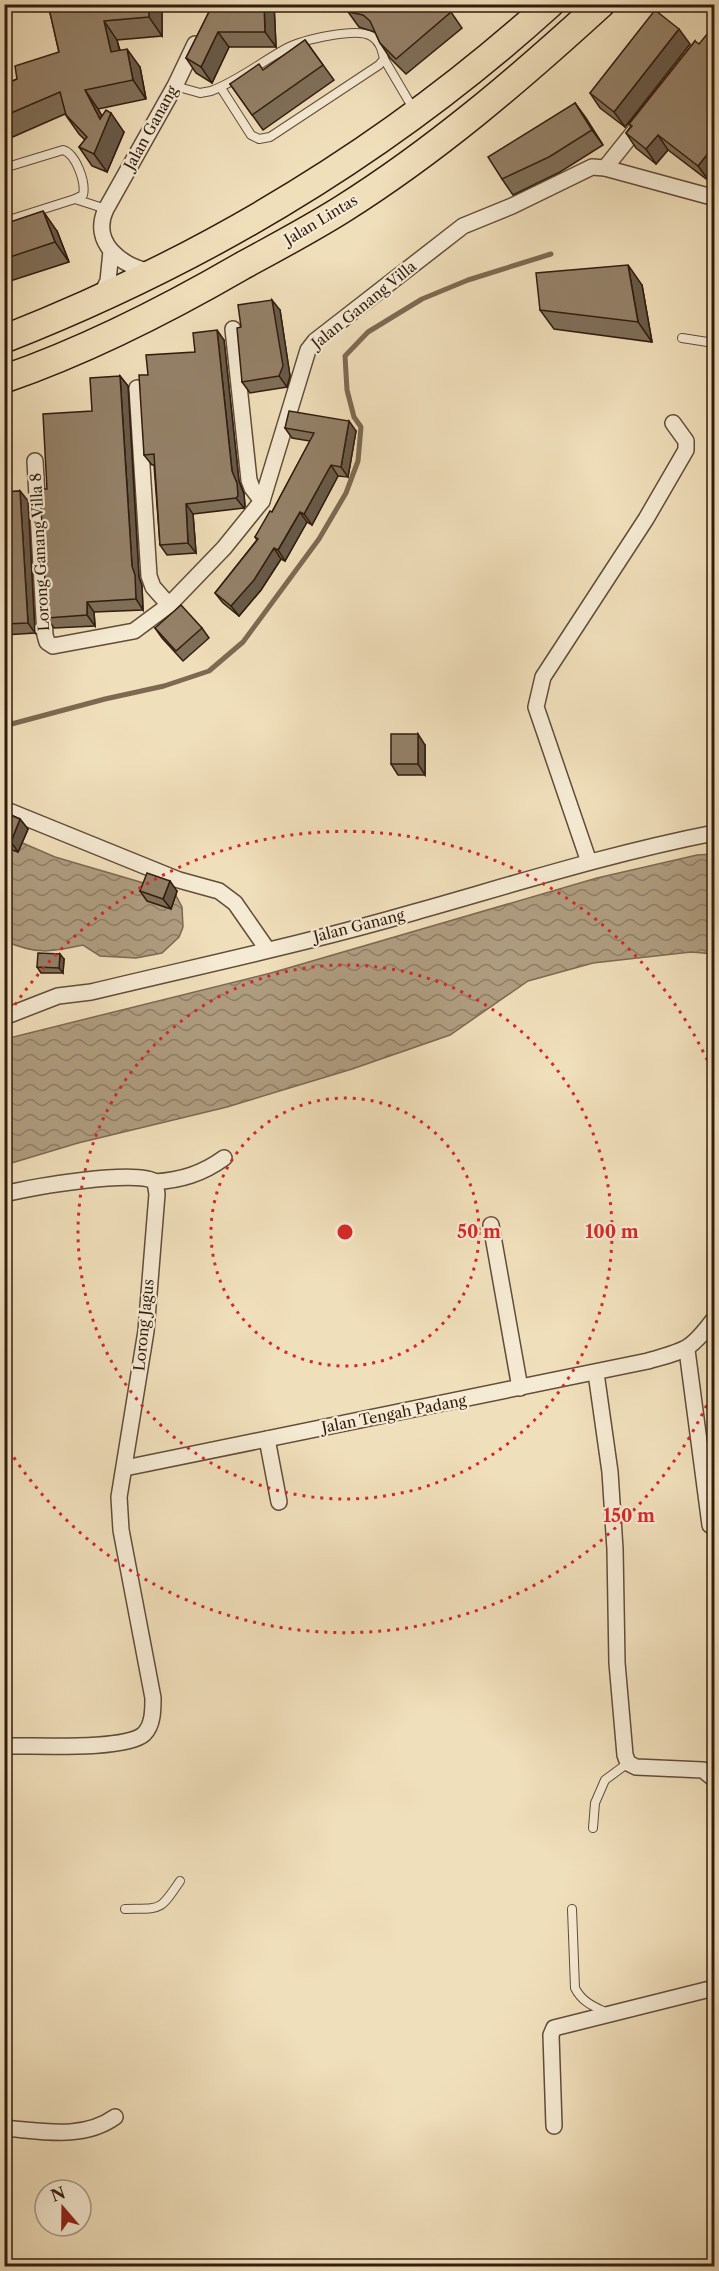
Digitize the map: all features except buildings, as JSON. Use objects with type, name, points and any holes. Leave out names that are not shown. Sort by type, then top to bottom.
[{"type":"highway","points":[[4,339],[97,301],[156,273],[322,179],[417,114],[504,46],[550,4]]},
{"type":"highway","name":"Jalan Lintas","points":[[4,379],[93,344],[142,321],[341,210],[477,112],[525,74],[601,4]]},
{"type":"street","name":"Jalan Ganang","points":[[97,301],[108,280],[111,251],[101,233],[100,224],[200,35]]},
{"type":"street","points":[[605,168],[648,114]]},
{"type":"street","name":"Jalan Ganang Villa","points":[[47,642],[53,646],[134,631],[169,604],[224,548],[262,501],[303,360],[315,341],[463,226],[512,206],[592,167],[605,168],[708,196],[714,195]]},
{"type":"street","points":[[111,251],[132,266],[156,273]]},
{"type":"street","points":[[233,329],[249,480],[262,501]]},
{"type":"street","points":[[137,388],[149,576],[153,587],[169,604]]},
{"type":"street","points":[[588,862],[536,707],[543,677],[646,519],[686,450],[686,441],[672,423]]},
{"type":"street","name":"Lorong Ganang Villa 8","points":[[35,461],[47,642]]},
{"type":"street","points":[[4,809],[178,880],[219,891],[236,903],[267,949]]},
{"type":"street","name":"Jalan Ganang","points":[[4,1017],[58,996],[91,992],[412,913],[588,862],[714,833]]},
{"type":"street","points":[[4,1194],[50,1185],[107,1178],[142,1177],[155,1182],[193,1176],[224,1158]]},
{"type":"street","name":"Lorong Jagus","points":[[125,1468],[146,1331],[157,1194],[155,1182]]},
{"type":"street","points":[[491,1225],[520,1388]]},
{"type":"street","points":[[710,1525],[687,1350],[708,1336],[714,1318]]},
{"type":"street","name":"Jalan Tengah Padang","points":[[125,1468],[596,1373],[687,1350]]},
{"type":"street","points":[[596,1373],[610,1472],[617,1663],[625,1755],[628,1763],[649,1769],[703,1770],[714,1779]]},
{"type":"street","points":[[267,1439],[279,1502]]},
{"type":"street","points":[[4,1746],[107,1745],[131,1740],[144,1734],[150,1725],[153,1715],[153,1698],[121,1530],[119,1497],[125,1468]]},
{"type":"street","points":[[554,2126],[552,2031],[558,2026],[714,1988]]},
{"type":"street","points":[[4,2128],[83,2132],[105,2125],[115,2117]]},
{"type":"lane","points":[[175,86],[200,93],[221,88],[289,47],[333,35],[369,34],[376,39],[382,49],[384,59],[417,114]]},
{"type":"lane","points":[[221,88],[251,135],[259,139],[270,137],[380,65],[384,59]]},
{"type":"lane","points":[[4,168],[63,150],[69,152],[84,188],[83,195],[75,199],[12,219],[4,217]]},
{"type":"lane","points":[[75,199],[106,209]]},
{"type":"lane","points":[[682,338],[714,343]]},
{"type":"lane","points":[[593,1828],[595,1803],[605,1780],[628,1763]]},
{"type":"lane","points":[[125,1910],[161,1906],[180,1881]]},
{"type":"lane","points":[[572,1909],[575,1988],[587,2003],[609,2013]]},
{"type":"water","points":[[4,835],[55,857],[174,892],[182,907],[183,927],[179,937],[162,953],[136,958],[100,956],[83,945],[44,951],[26,949],[5,941]]},
{"type":"water","points":[[714,854],[714,954],[691,952],[593,963],[528,981],[450,1035],[352,1069],[227,1107],[78,1143],[5,1165],[5,1039],[271,973],[597,878],[697,855]]},
{"type":"waterway","points":[[4,726],[164,686],[209,671],[243,642],[319,539],[346,493],[358,461],[361,427],[354,417],[347,390],[345,356],[368,332],[422,299],[468,280],[551,254]]}]
